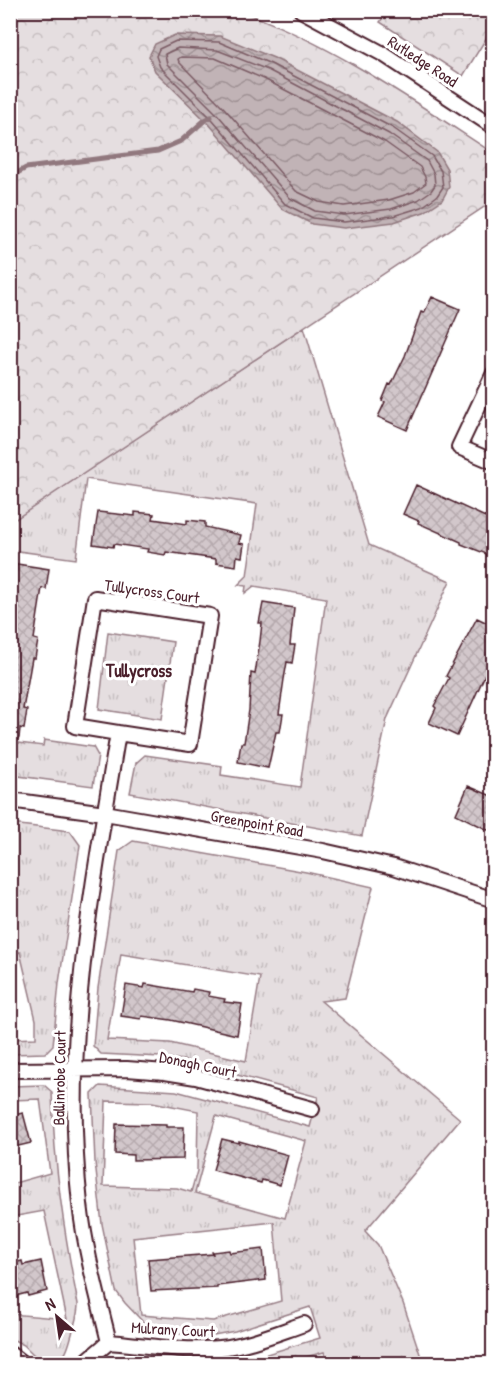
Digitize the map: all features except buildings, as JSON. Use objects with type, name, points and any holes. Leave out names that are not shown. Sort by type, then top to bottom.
[{"type":"street","name":"Rutledge Road","points":[[301,10],[383,54],[494,127]]},
{"type":"street","points":[[494,373],[459,447],[494,462]]},
{"type":"street","name":"Tullycross Court","points":[[95,598],[210,616],[190,744],[118,733],[75,726],[95,598]]},
{"type":"street","points":[[105,813],[118,733]]},
{"type":"street","name":"Greenpoint Road","points":[[10,800],[105,813],[322,851],[394,867],[494,900]]},
{"type":"street","name":"Ballinrobe Court","points":[[105,813],[82,965],[75,1069],[75,1117],[80,1205],[97,1296],[109,1342]]},
{"type":"street","name":"Donagh Court","points":[[10,1070],[127,1070],[176,1074],[196,1077],[312,1110]]},
{"type":"street","name":"Mulrany Court","points":[[109,1342],[200,1349],[220,1348],[239,1345],[304,1324]]},
{"type":"street","points":[[83,1364],[109,1342]]},
{"type":"street","points":[[10,1354],[23,1364]]},
{"type":"green space","points":[[388,10],[493,11],[493,27],[463,76],[380,22]]},
{"type":"green space","points":[[11,11],[240,11],[274,24],[371,74],[493,153],[493,201],[11,522]]},
{"type":"green space","points":[[304,327],[369,545],[450,581],[387,719],[362,836],[130,793],[136,763],[145,755],[222,766],[221,775],[300,787],[326,598],[254,586],[245,593],[246,586],[238,585],[247,576],[257,504],[86,479],[76,559],[11,550],[10,522]]},
{"type":"green space","points":[[108,632],[173,642],[162,719],[99,709]]},
{"type":"green space","points":[[44,740],[93,747],[98,756],[93,786],[11,775],[11,742],[43,746]]},
{"type":"green space","points":[[11,824],[70,831],[80,845],[59,983],[53,1045],[45,1053],[11,1054],[11,1039],[36,1038],[36,1020],[20,952],[11,954]]},
{"type":"green space","points":[[133,841],[306,872],[373,887],[345,998],[321,1001],[460,1119],[365,1231],[378,1245],[403,1303],[423,1363],[328,1363],[324,1352],[285,1363],[237,1363],[320,1338],[310,1307],[235,1331],[208,1336],[156,1332],[145,1324],[116,1291],[102,1224],[95,1162],[92,1094],[100,1086],[176,1091],[310,1127],[318,1097],[182,1060],[101,1054],[93,1046],[98,988],[119,851]],"holes":[[[121,954],[260,977],[246,1061],[170,1043],[107,1040]],[[106,1101],[152,1102],[198,1111],[197,1171],[191,1192],[177,1188],[103,1186]],[[216,1116],[306,1141],[285,1218],[195,1193]],[[274,1222],[281,1301],[213,1321],[141,1315],[133,1237]]]},
{"type":"green space","points":[[44,1085],[52,1092],[60,1199],[78,1304],[68,1347],[65,1354],[55,1364],[42,1363],[24,1345],[10,1338],[11,1314],[67,1319],[44,1211],[11,1217],[11,1184],[50,1173],[40,1099],[11,1100],[11,1086]]},
{"type":"water","points":[[175,35],[220,36],[274,58],[397,122],[437,152],[447,169],[449,187],[442,200],[424,212],[394,222],[344,228],[312,224],[282,209],[209,124],[155,71],[149,56],[155,44]]},
{"type":"waterway","points":[[10,177],[26,168],[158,151],[181,141],[211,117]]},
{"type":"district","name":"Tullycross","points":[[139,670]]}]
